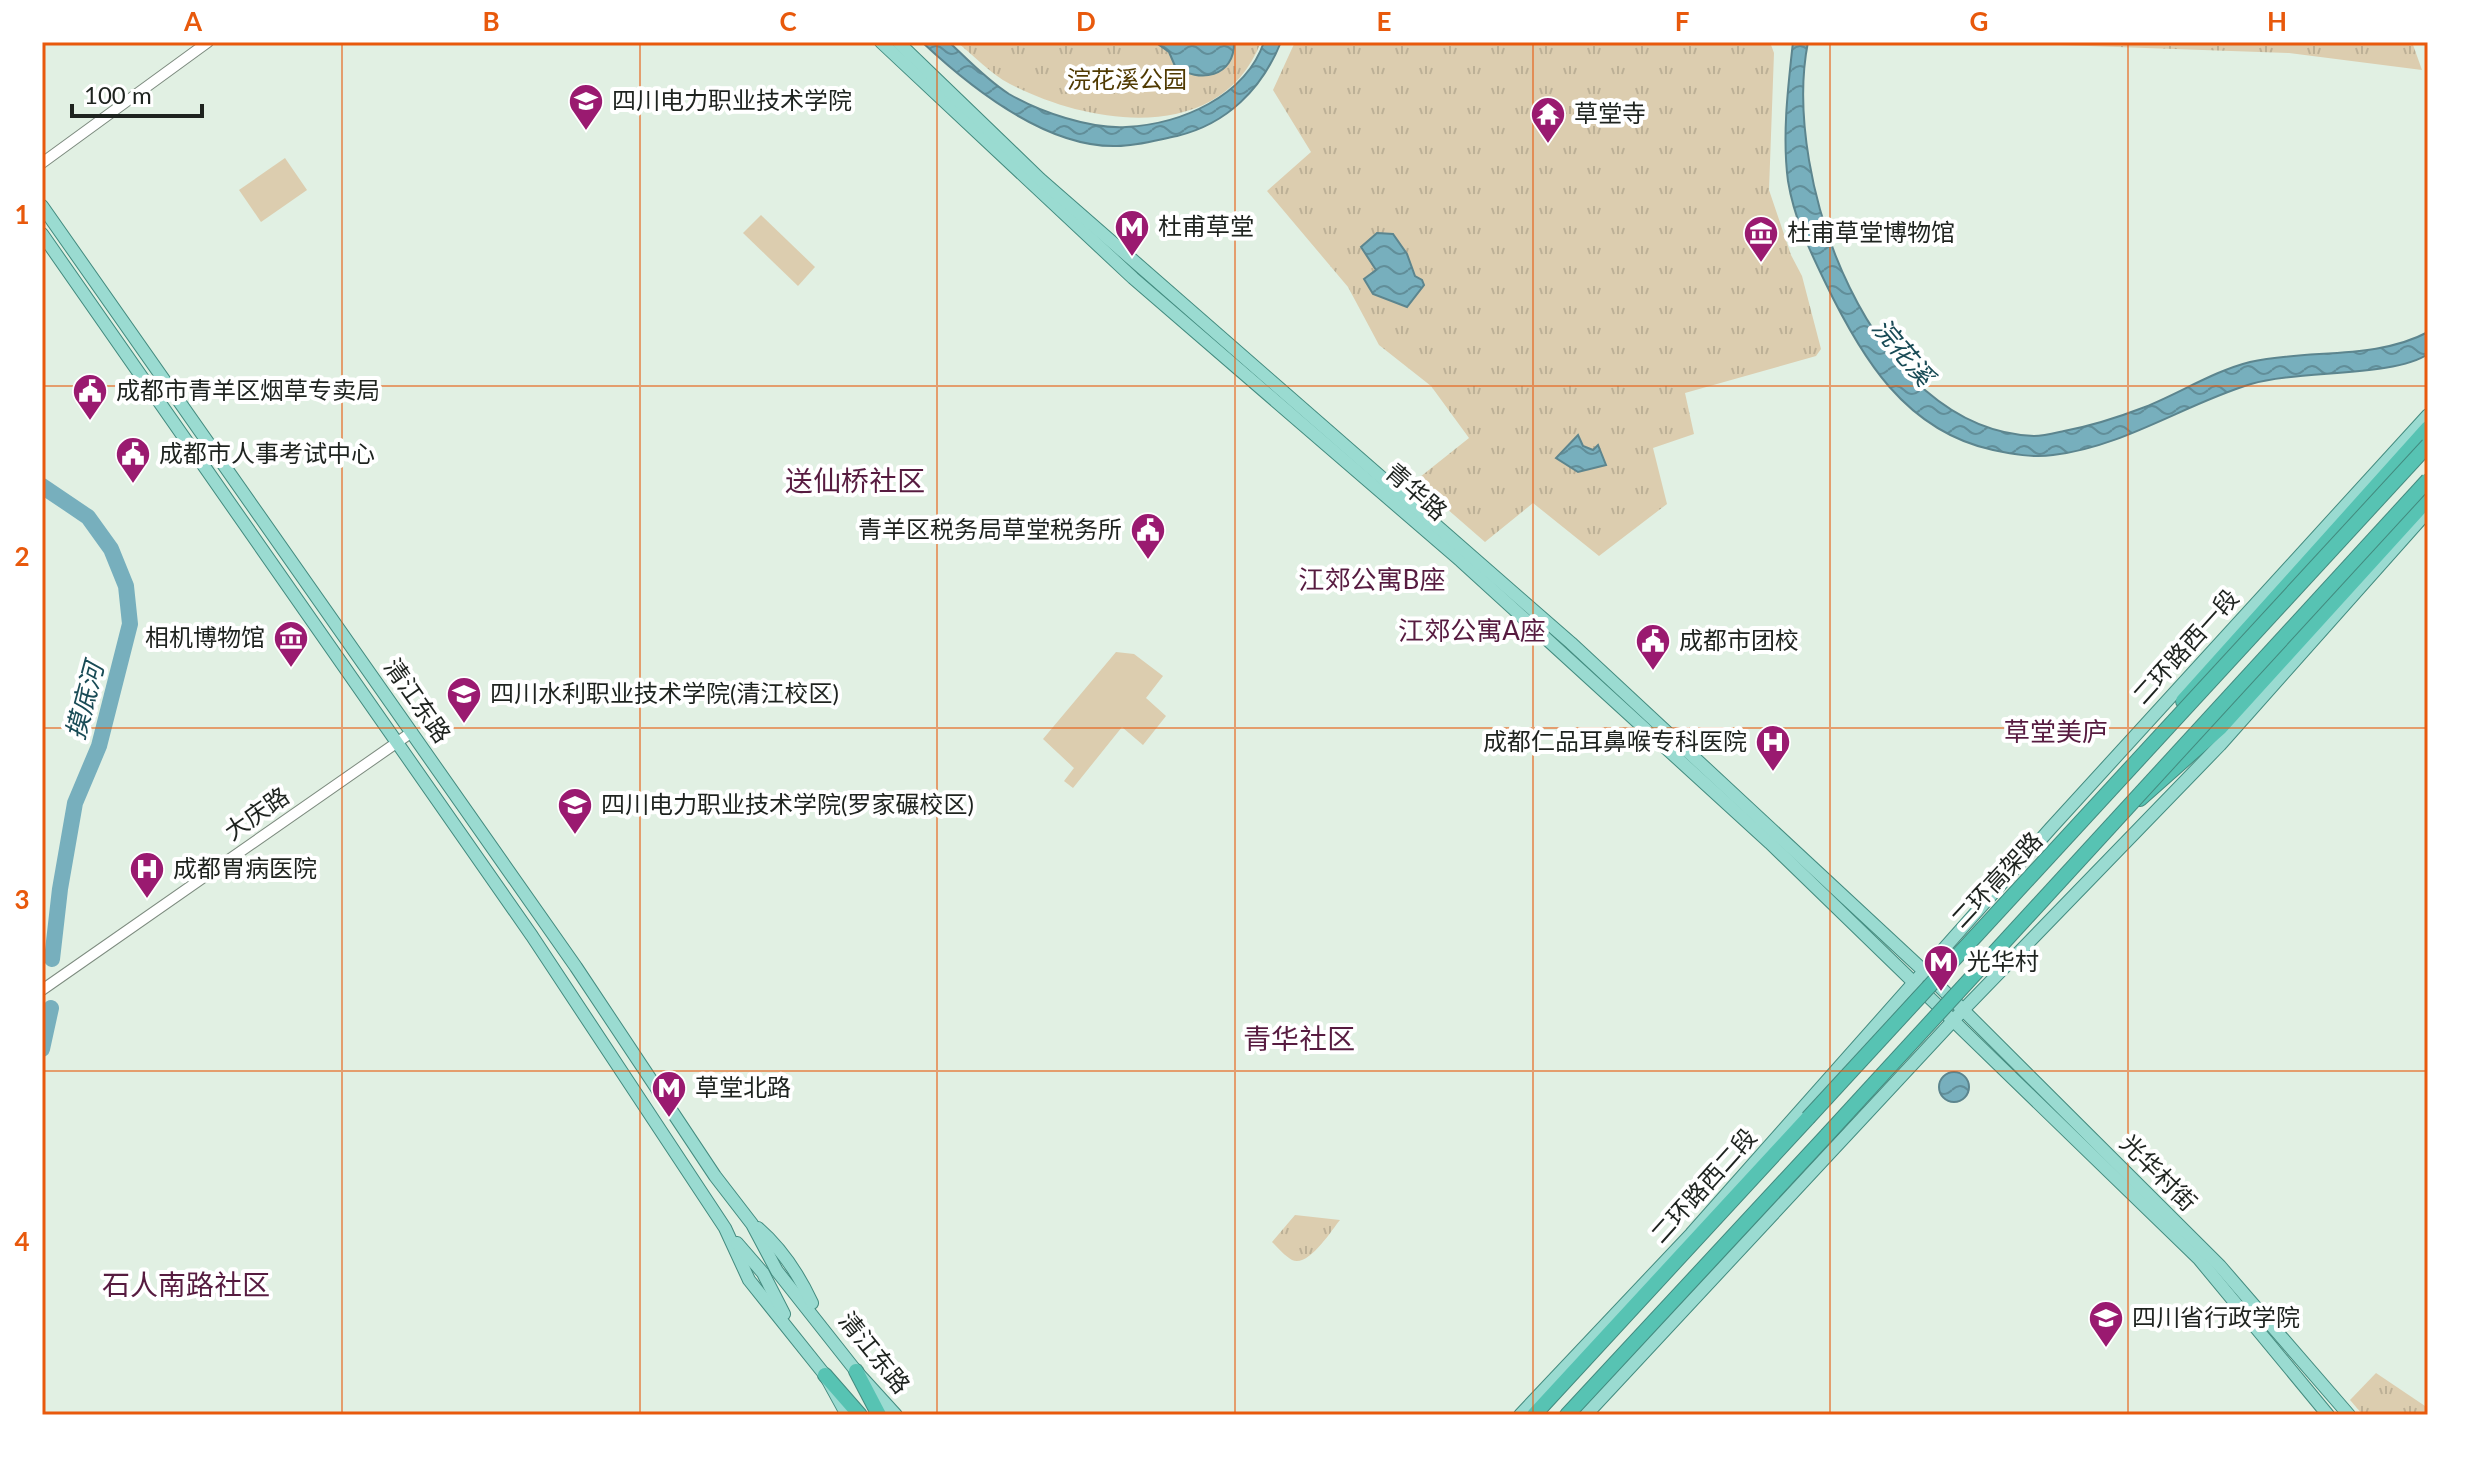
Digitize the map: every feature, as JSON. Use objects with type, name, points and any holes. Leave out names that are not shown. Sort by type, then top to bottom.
[{"type":"highway","points":[[2112,788],[2170,715],[2428,428]]},
{"type":"highway","name":"二环高架路","points":[[1534,1415],[2428,445]]},
{"type":"highway","name":"二环高架路","points":[[1567,1415],[2428,480]]},
{"type":"highway","points":[[2121,814],[2170,776],[2220,728],[2428,499]]},
{"type":"highway","points":[[856,1371],[879,1415]]},
{"type":"highway","points":[[825,1375],[860,1415]]},
{"type":"main road","name":"青华路","points":[[881,42],[1122,268],[1564,652],[1915,983]]},
{"type":"main road","name":"青华路","points":[[898,42],[1052,189],[1571,643],[1925,972]]},
{"type":"main road","name":"清江东路","points":[[42,206],[412,732],[715,1176],[752,1224],[777,1271],[818,1318],[856,1371],[896,1415]]},
{"type":"main road","name":"清江东路","points":[[42,234],[568,988],[725,1228],[749,1280],[825,1375],[847,1415]]},
{"type":"main road","name":"二环路西一段","points":[[1915,983],[2050,829],[2428,415]]},
{"type":"main road","points":[[1586,1415],[1964,1009],[2220,745],[2428,511]]},
{"type":"main road","name":"光华村街","points":[[1925,972],[2220,1266],[2349,1415]]},
{"type":"main road","name":"光华村街","points":[[1915,983],[2199,1259],[2328,1415]]},
{"type":"main road","name":"二环路西二段","points":[[1520,1415],[1691,1234],[1915,983]]},
{"type":"street","points":[[42,163],[208,42]]},
{"type":"street","name":"大庆路","points":[[42,990],[412,732]]},
{"type":"green space","name":"浣花溪公园","points":[[957,42],[1261,42],[1242,75],[1216,98],[1184,112],[1150,117],[1113,116],[1042,98],[1003,80]]},
{"type":"green space","name":"杜甫草堂","points":[[1295,42],[1770,42],[1774,53],[1769,190],[1791,255],[1802,276],[1821,349],[1816,356],[1685,393],[1694,434],[1653,448],[1667,504],[1599,556],[1533,503],[1485,542],[1415,481],[1469,438],[1431,386],[1379,345],[1348,287],[1267,191],[1311,152],[1273,90]]},
{"type":"green space","points":[[1973,42],[2412,42],[2422,70],[2289,53]]},
{"type":"green space","points":[[285,158],[307,190],[261,222],[239,190]]},
{"type":"green space","points":[[761,215],[815,267],[798,286],[743,233]]},
{"type":"green space","points":[[1116,652],[1134,654],[1163,676],[1146,698],[1166,716],[1143,745],[1122,727],[1073,788],[1064,781],[1074,768],[1043,739]]},
{"type":"green space","points":[[1295,1215],[1340,1220],[1312,1254],[1298,1261],[1289,1258],[1272,1242]]},
{"type":"green space","points":[[2376,1373],[2428,1408],[2428,1411],[2422,1415],[2363,1415],[2350,1400]]},
{"type":"water","points":[[922,42],[949,42],[1001,89],[1035,107],[1081,122],[1126,127],[1168,120],[1208,104],[1242,78],[1264,42],[1281,42],[1253,89],[1212,123],[1177,136],[1117,146],[1090,144],[1037,126],[986,95]]},
{"type":"water","points":[[1155,42],[1234,42],[1229,63],[1222,70],[1204,76],[1184,72],[1175,66],[1169,52]]},
{"type":"water","points":[[1793,42],[1808,42],[1803,98],[1809,160],[1825,225],[1850,288],[1884,345],[1926,391],[1976,423],[2034,436],[2046,435],[2125,414],[2250,362],[2386,347],[2428,332],[2428,354],[2413,361],[2370,370],[2251,384],[2104,443],[2053,455],[2015,454],[1962,440],[1935,426],[1911,408],[1871,363],[1839,310],[1808,245],[1794,208],[1786,164],[1786,112]]},
{"type":"water","points":[[1377,233],[1393,234],[1407,254],[1415,276],[1422,280],[1424,285],[1407,307],[1373,294],[1364,279],[1376,270],[1361,247]]},
{"type":"water","points":[[1578,435],[1583,446],[1593,450],[1598,445],[1606,465],[1578,472],[1556,458]]},
{"type":"water","points":[[1954,1072],[1965,1076],[1969,1087],[1965,1098],[1954,1102],[1943,1098],[1939,1087],[1943,1076]]},
{"type":"waterway","name":"摸底河","points":[[42,486],[88,517],[111,549],[126,586],[130,624],[99,746],[75,803],[52,959]]},
{"type":"waterway","name":"摸底河","points":[[42,1049],[51,1008]]},
{"type":"place","name":"四川电力职业技术学院","points":[[586,132]]},
{"type":"place","name":"草堂寺","points":[[1548,145]]},
{"type":"place","name":"杜甫草堂","points":[[1132,258]]},
{"type":"place","name":"杜甫草堂博物馆","points":[[1761,264]]},
{"type":"place","name":"成都市青羊区烟草专卖局","points":[[90,422]]},
{"type":"place","name":"成都市人事考试中心","points":[[133,485]]},
{"type":"place","name":"青羊区税务局草堂税务所","points":[[1148,561]]},
{"type":"place","name":"相机博物馆","points":[[291,669]]},
{"type":"place","name":"成都市团校","points":[[1653,672]]},
{"type":"place","name":"四川水利职业技术学院(清江校区)","points":[[464,725]]},
{"type":"place","name":"成都仁品耳鼻喉专科医院","points":[[1773,773]]},
{"type":"place","name":"四川电力职业技术学院(罗家碾校区)","points":[[575,836]]},
{"type":"place","name":"成都胃病医院","points":[[147,900]]},
{"type":"place","name":"光华村","points":[[1941,993]]},
{"type":"place","name":"草堂北路","points":[[669,1119]]},
{"type":"place","name":"四川省行政学院","points":[[2106,1349]]},
{"type":"district","name":"送仙桥社区","points":[[855,481]]},
{"type":"district","name":"江郊公寓B座","points":[[1372,580]]},
{"type":"district","name":"江郊公寓A座","points":[[1472,631]]},
{"type":"district","name":"草堂美庐","points":[[2056,732]]},
{"type":"district","name":"青华社区","points":[[1299,1039]]},
{"type":"district","name":"石人南路社区","points":[[186,1285]]},
{"type":"water label","name":"浣花溪","points":[[1903,352]]}]
